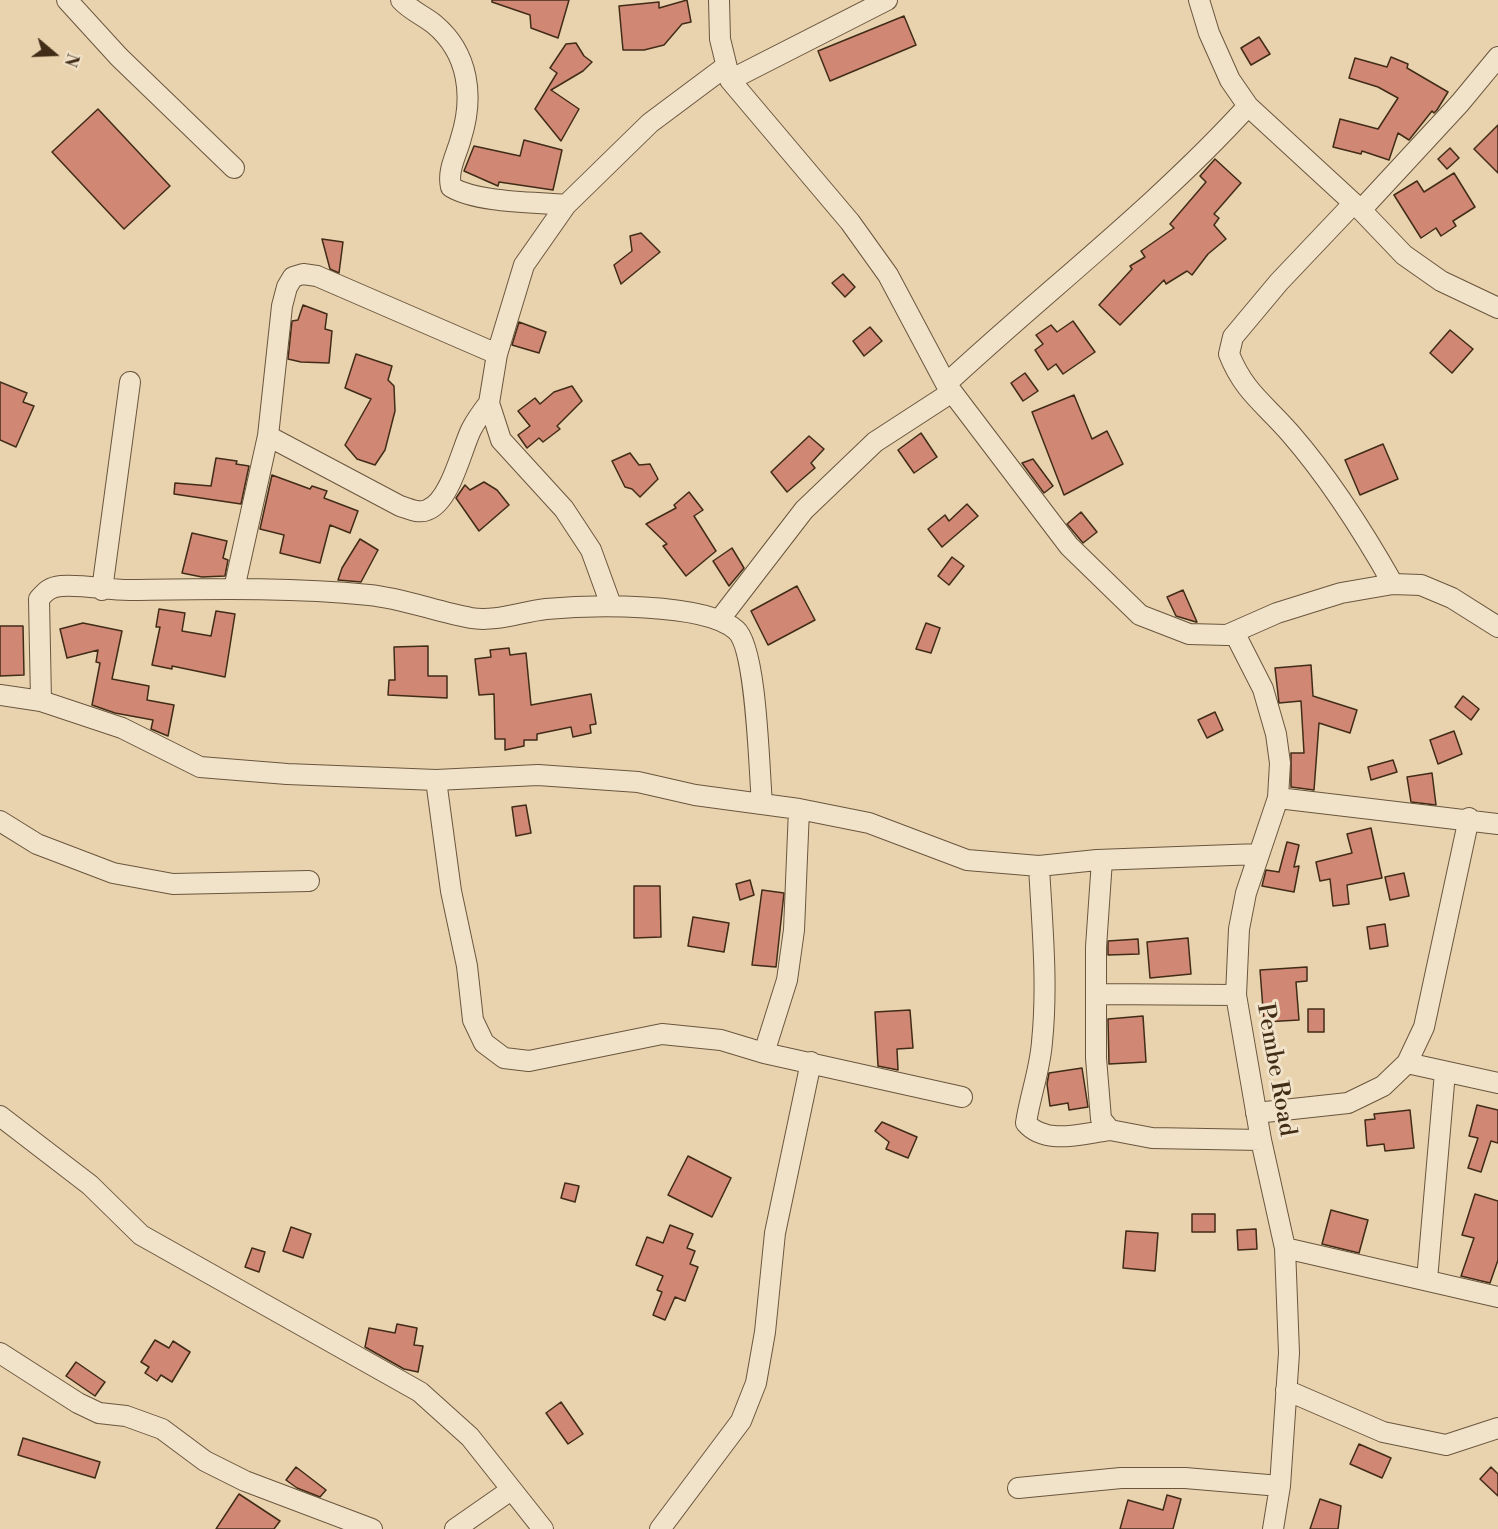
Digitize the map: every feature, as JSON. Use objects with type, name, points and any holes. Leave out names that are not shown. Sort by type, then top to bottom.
[{"type":"street","points":[[67,0],[119,57],[234,168]]},
{"type":"street","points":[[400,0],[442,33],[460,55],[468,81],[464,129],[450,170],[451,187],[460,193],[478,196],[566,205]]},
{"type":"street","points":[[719,0],[720,39],[727,73],[850,222],[888,275],[949,388],[1069,546],[1140,615],[1188,634],[1227,635],[1276,613],[1341,593],[1393,584],[1421,585],[1452,598],[1497,625]]},
{"type":"street","points":[[268,436],[400,506],[417,511],[428,510],[440,500],[471,430],[489,403],[497,354],[524,265],[566,205],[650,123],[727,73],[887,0]]},
{"type":"street","points":[[1199,0],[1209,33],[1230,80],[1248,106],[1413,262],[1441,281],[1498,308]]},
{"type":"street","points":[[1393,584],[1362,529],[1337,492],[1289,432],[1247,390],[1228,354],[1233,337],[1279,282],[1460,103],[1498,57]]},
{"type":"street","points":[[720,619],[804,510],[874,442],[949,388],[1010,325],[1197,160],[1248,106]]},
{"type":"street","points":[[234,589],[268,436],[282,306],[287,287],[293,277],[303,274],[317,276],[497,354]]},
{"type":"street","points":[[102,590],[130,381]]},
{"type":"street","points":[[489,403],[501,440],[564,509],[591,550],[611,605]]},
{"type":"street","points":[[41,701],[39,599],[48,589],[63,586],[102,590],[234,589],[371,595],[437,612],[486,620],[545,609],[611,605],[720,619],[739,632],[751,663],[762,803]]},
{"type":"street","name":"Pembe Road","points":[[1234,632],[1263,689],[1276,734],[1280,763],[1278,798],[1246,893],[1239,929],[1236,995],[1261,1140],[1285,1248],[1289,1353],[1280,1486],[1273,1529]]},
{"type":"street","points":[[0,695],[41,701],[122,728],[200,767],[287,774],[436,780],[538,776],[627,782],[695,795],[800,809],[868,823],[967,860],[1039,866],[1102,860],[1259,854]]},
{"type":"street","points":[[436,780],[451,891],[467,966],[472,1020],[484,1043],[504,1058],[529,1061],[662,1034],[721,1040],[764,1053],[962,1097]]},
{"type":"street","points":[[1278,798],[1469,818],[1498,824]]},
{"type":"street","points":[[764,1053],[787,980],[794,930],[800,809]]},
{"type":"street","points":[[1256,1113],[1348,1103],[1383,1086],[1407,1063],[1424,1027],[1469,818]]},
{"type":"street","points":[[0,821],[37,844],[113,873],[153,881],[172,884],[309,880]]},
{"type":"street","points":[[1102,860],[1096,947],[1096,1058],[1101,1119],[1110,1130]]},
{"type":"street","points":[[1039,866],[1044,971],[1043,1041],[1037,1079],[1026,1123],[1032,1130],[1054,1137],[1110,1130],[1152,1138],[1261,1140]]},
{"type":"street","points":[[1096,994],[1236,995]]},
{"type":"street","points":[[660,1529],[741,1421],[756,1383],[765,1332],[775,1233],[811,1062]]},
{"type":"street","points":[[1407,1063],[1498,1083]]},
{"type":"street","points":[[1427,1280],[1445,1072]]},
{"type":"street","points":[[0,1116],[90,1185],[141,1235],[420,1392],[470,1437],[543,1529]]},
{"type":"street","points":[[1285,1248],[1427,1280],[1462,1291],[1498,1297]]},
{"type":"street","points":[[0,1353],[78,1403],[99,1413],[126,1416],[162,1429],[205,1461],[245,1480],[372,1529]]},
{"type":"street","points":[[1286,1390],[1383,1432],[1446,1445],[1498,1428]]},
{"type":"street","points":[[1018,1488],[1121,1478],[1185,1478],[1280,1486]]},
{"type":"street","points":[[455,1529],[511,1490]]},
{"type":"building","points":[[492,0],[569,0],[558,38],[531,28],[530,15],[492,2]]},
{"type":"building","points":[[687,0],[691,22],[682,24],[664,45],[644,50],[623,50],[619,6],[659,2],[659,8]]},
{"type":"building","points":[[904,16],[916,45],[830,81],[818,51]]},
{"type":"building","points":[[1259,37],[1270,54],[1251,65],[1241,48]]},
{"type":"building","points":[[576,43],[584,56],[592,62],[583,71],[551,90],[579,109],[561,141],[535,109],[557,73],[550,68],[566,44]]},
{"type":"building","points":[[1391,57],[1408,64],[1407,68],[1448,92],[1437,110],[1434,113],[1432,111],[1409,140],[1398,133],[1389,160],[1362,151],[1361,154],[1333,147],[1340,119],[1378,129],[1398,98],[1378,87],[1349,78],[1355,58],[1387,67]]},
{"type":"building","points":[[98,109],[170,186],[124,229],[52,152]]},
{"type":"building","points":[[1498,125],[1498,173],[1474,149]]},
{"type":"building","points":[[524,140],[562,150],[553,190],[499,182],[498,186],[464,171],[474,146],[520,156]]},
{"type":"building","points":[[1450,148],[1459,158],[1447,169],[1438,159]]},
{"type":"building","points":[[1215,159],[1241,183],[1214,214],[1219,218],[1214,225],[1226,239],[1208,254],[1192,275],[1187,271],[1166,284],[1164,280],[1120,325],[1099,305],[1132,269],[1130,266],[1145,257],[1141,251],[1174,228],[1170,224],[1206,182],[1200,176]]},
{"type":"building","points":[[1454,173],[1475,207],[1453,221],[1456,226],[1441,236],[1436,228],[1421,238],[1394,195],[1417,181],[1424,192]]},
{"type":"building","points":[[641,233],[660,252],[621,284],[614,265],[632,251],[630,236]]},
{"type":"building","points":[[322,239],[343,242],[339,273],[330,269]]},
{"type":"building","points":[[843,274],[855,287],[845,297],[832,283]]},
{"type":"building","points":[[303,305],[327,314],[325,329],[332,331],[329,363],[288,359],[292,321],[298,320]]},
{"type":"building","points":[[1073,321],[1095,352],[1063,374],[1056,364],[1048,370],[1035,350],[1043,344],[1036,335],[1051,325],[1057,332]]},
{"type":"building","points":[[519,322],[546,332],[539,353],[512,345]]},
{"type":"building","points":[[870,327],[882,341],[864,356],[853,341]]},
{"type":"building","points":[[1450,330],[1473,349],[1452,373],[1430,353]]},
{"type":"building","points":[[356,354],[392,366],[388,380],[394,386],[395,411],[385,450],[375,465],[357,459],[345,445],[371,399],[345,388]]},
{"type":"building","points":[[1025,373],[1038,391],[1023,401],[1011,383]]},
{"type":"building","points":[[0,382],[27,393],[23,402],[34,406],[16,447],[0,440]]},
{"type":"building","points":[[572,386],[582,401],[557,426],[560,429],[543,442],[539,438],[527,448],[518,435],[530,426],[518,411],[535,398],[540,404],[554,392]]},
{"type":"building","points":[[1074,395],[1092,439],[1107,431],[1123,464],[1064,495],[1032,412]]},
{"type":"building","points":[[921,433],[937,457],[914,473],[898,450]]},
{"type":"building","points":[[809,436],[824,449],[811,463],[815,468],[787,492],[771,472]]},
{"type":"building","points":[[1383,444],[1398,479],[1360,495],[1345,460]]},
{"type":"building","points":[[630,453],[639,465],[650,464],[658,479],[640,497],[632,489],[625,487],[612,461]]},
{"type":"building","points":[[216,458],[237,461],[236,464],[249,466],[241,504],[174,494],[175,483],[211,486]]},
{"type":"building","points":[[1033,459],[1053,486],[1044,493],[1022,463]]},
{"type":"building","points":[[272,475],[310,489],[312,486],[327,491],[324,498],[358,511],[350,533],[330,525],[320,563],[280,553],[284,535],[260,529]]},
{"type":"building","points":[[484,482],[497,490],[509,505],[479,531],[456,498],[465,485],[470,490]]},
{"type":"building","points":[[689,492],[703,510],[694,516],[716,551],[686,576],[663,546],[667,544],[646,524],[676,508],[674,505]]},
{"type":"building","points":[[967,504],[978,516],[942,547],[928,529],[945,515],[949,521]]},
{"type":"building","points":[[1081,512],[1097,532],[1083,543],[1067,524]]},
{"type":"building","points":[[192,533],[227,541],[223,558],[228,560],[225,576],[202,577],[182,573]]},
{"type":"building","points":[[360,539],[378,550],[361,582],[338,580],[342,568]]},
{"type":"building","points":[[732,548],[744,568],[729,586],[713,561]]},
{"type":"building","points":[[952,557],[964,566],[949,585],[938,576]]},
{"type":"building","points":[[797,586],[815,620],[768,645],[751,611]]},
{"type":"building","points":[[1183,590],[1197,622],[1176,616],[1167,597]]},
{"type":"building","points":[[159,609],[185,613],[182,631],[211,636],[216,611],[235,614],[225,677],[172,666],[172,669],[152,665],[160,627],[156,627]]},
{"type":"building","points":[[83,623],[122,631],[112,679],[149,686],[147,700],[174,705],[168,736],[151,729],[153,720],[115,713],[92,705],[100,663],[96,662],[98,650],[67,658],[60,629]]},
{"type":"building","points":[[926,623],[940,628],[931,653],[916,649]]},
{"type":"building","points":[[0,626],[23,626],[24,675],[0,676]]},
{"type":"building","points":[[428,646],[428,676],[447,676],[447,698],[388,695],[389,680],[395,680],[394,647]]},
{"type":"building","points":[[509,648],[510,655],[526,653],[531,705],[591,694],[596,724],[590,725],[591,733],[573,737],[571,727],[537,734],[537,740],[524,740],[524,746],[505,750],[505,739],[495,739],[494,694],[479,695],[475,659],[491,657],[490,650]]},
{"type":"building","points":[[1311,665],[1313,696],[1357,710],[1350,733],[1319,723],[1314,790],[1291,787],[1291,753],[1304,753],[1301,701],[1279,703],[1275,668]]},
{"type":"building","points":[[1463,696],[1479,709],[1471,720],[1455,707]]},
{"type":"building","points":[[1215,712],[1223,730],[1207,738],[1198,720]]},
{"type":"building","points":[[1454,731],[1462,754],[1438,764],[1430,740]]},
{"type":"building","points":[[1393,760],[1397,772],[1371,780],[1368,767]]},
{"type":"building","points":[[1432,773],[1436,805],[1411,802],[1407,777]]},
{"type":"building","points":[[526,805],[531,833],[516,836],[512,807]]},
{"type":"building","points":[[1371,828],[1382,878],[1347,885],[1349,904],[1333,906],[1330,879],[1320,881],[1316,862],[1352,853],[1347,834]]},
{"type":"building","points":[[1287,842],[1299,845],[1294,867],[1299,866],[1294,892],[1262,886],[1266,870],[1279,872]]},
{"type":"building","points":[[1404,873],[1409,896],[1390,900],[1385,877]]},
{"type":"building","points":[[750,880],[754,895],[740,900],[736,884]]},
{"type":"building","points":[[634,886],[660,886],[661,937],[634,938]]},
{"type":"building","points":[[762,890],[784,893],[776,967],[752,965]]},
{"type":"building","points":[[693,917],[729,923],[724,952],[688,946]]},
{"type":"building","points":[[1385,924],[1388,946],[1370,949],[1367,927]]},
{"type":"building","points":[[1188,938],[1191,974],[1150,978],[1147,942]]},
{"type":"building","points":[[1138,939],[1139,954],[1108,955],[1108,941]]},
{"type":"building","points":[[1307,967],[1307,981],[1296,982],[1299,1020],[1264,1022],[1260,970]]},
{"type":"building","points":[[1308,1009],[1324,1009],[1324,1032],[1308,1032]]},
{"type":"building","points":[[910,1010],[913,1048],[897,1049],[898,1070],[878,1066],[875,1012]]},
{"type":"building","points":[[1143,1016],[1146,1062],[1109,1064],[1108,1019]]},
{"type":"building","points":[[1082,1068],[1088,1107],[1069,1110],[1068,1103],[1050,1106],[1047,1084],[1049,1073]]},
{"type":"building","points":[[1477,1105],[1498,1110],[1498,1143],[1491,1141],[1481,1172],[1468,1168],[1478,1138],[1469,1136]]},
{"type":"building","points":[[1410,1110],[1414,1148],[1385,1151],[1384,1144],[1367,1146],[1365,1120],[1375,1119],[1374,1114]]},
{"type":"building","points":[[882,1122],[917,1137],[908,1158],[886,1149],[889,1142],[875,1131]]},
{"type":"building","points":[[688,1156],[731,1178],[712,1217],[668,1195]]},
{"type":"building","points":[[565,1183],[579,1186],[575,1202],[561,1198]]},
{"type":"building","points":[[1475,1194],[1498,1201],[1498,1260],[1490,1283],[1461,1276],[1474,1238],[1462,1235]]},
{"type":"building","points":[[1331,1210],[1368,1220],[1359,1253],[1322,1244]]},
{"type":"building","points":[[1192,1214],[1215,1214],[1215,1232],[1192,1232]]},
{"type":"building","points":[[670,1225],[693,1234],[687,1248],[695,1251],[690,1264],[698,1267],[685,1301],[675,1297],[665,1320],[653,1315],[662,1292],[657,1290],[663,1276],[636,1265],[647,1237],[663,1243]]},
{"type":"building","points":[[291,1227],[311,1234],[303,1258],[283,1251]]},
{"type":"building","points":[[1256,1229],[1257,1249],[1238,1250],[1237,1230]]},
{"type":"building","points":[[1126,1231],[1158,1233],[1155,1271],[1123,1268]]},
{"type":"building","points":[[252,1248],[265,1252],[259,1272],[245,1267]]},
{"type":"building","points":[[397,1324],[417,1328],[414,1345],[423,1346],[418,1372],[404,1369],[365,1347],[369,1328],[395,1333]]},
{"type":"building","points":[[155,1340],[169,1348],[173,1341],[190,1352],[172,1382],[161,1375],[157,1381],[145,1373],[149,1367],[141,1362]]},
{"type":"building","points":[[76,1362],[105,1382],[95,1396],[66,1376]]},
{"type":"building","points":[[561,1402],[583,1434],[568,1444],[546,1413]]},
{"type":"building","points":[[23,1438],[100,1462],[95,1478],[18,1455]]},
{"type":"building","points":[[1359,1444],[1391,1458],[1382,1478],[1350,1464]]},
{"type":"building","points":[[296,1467],[326,1490],[320,1497],[297,1488],[286,1480]]},
{"type":"building","points":[[1491,1467],[1498,1474],[1498,1496],[1480,1479]]},
{"type":"building","points":[[239,1494],[280,1521],[274,1529],[216,1529]]},
{"type":"building","points":[[1167,1495],[1181,1499],[1173,1529],[1120,1529],[1128,1500],[1163,1510]]},
{"type":"building","points":[[1320,1499],[1341,1506],[1338,1529],[1310,1529]]}]
